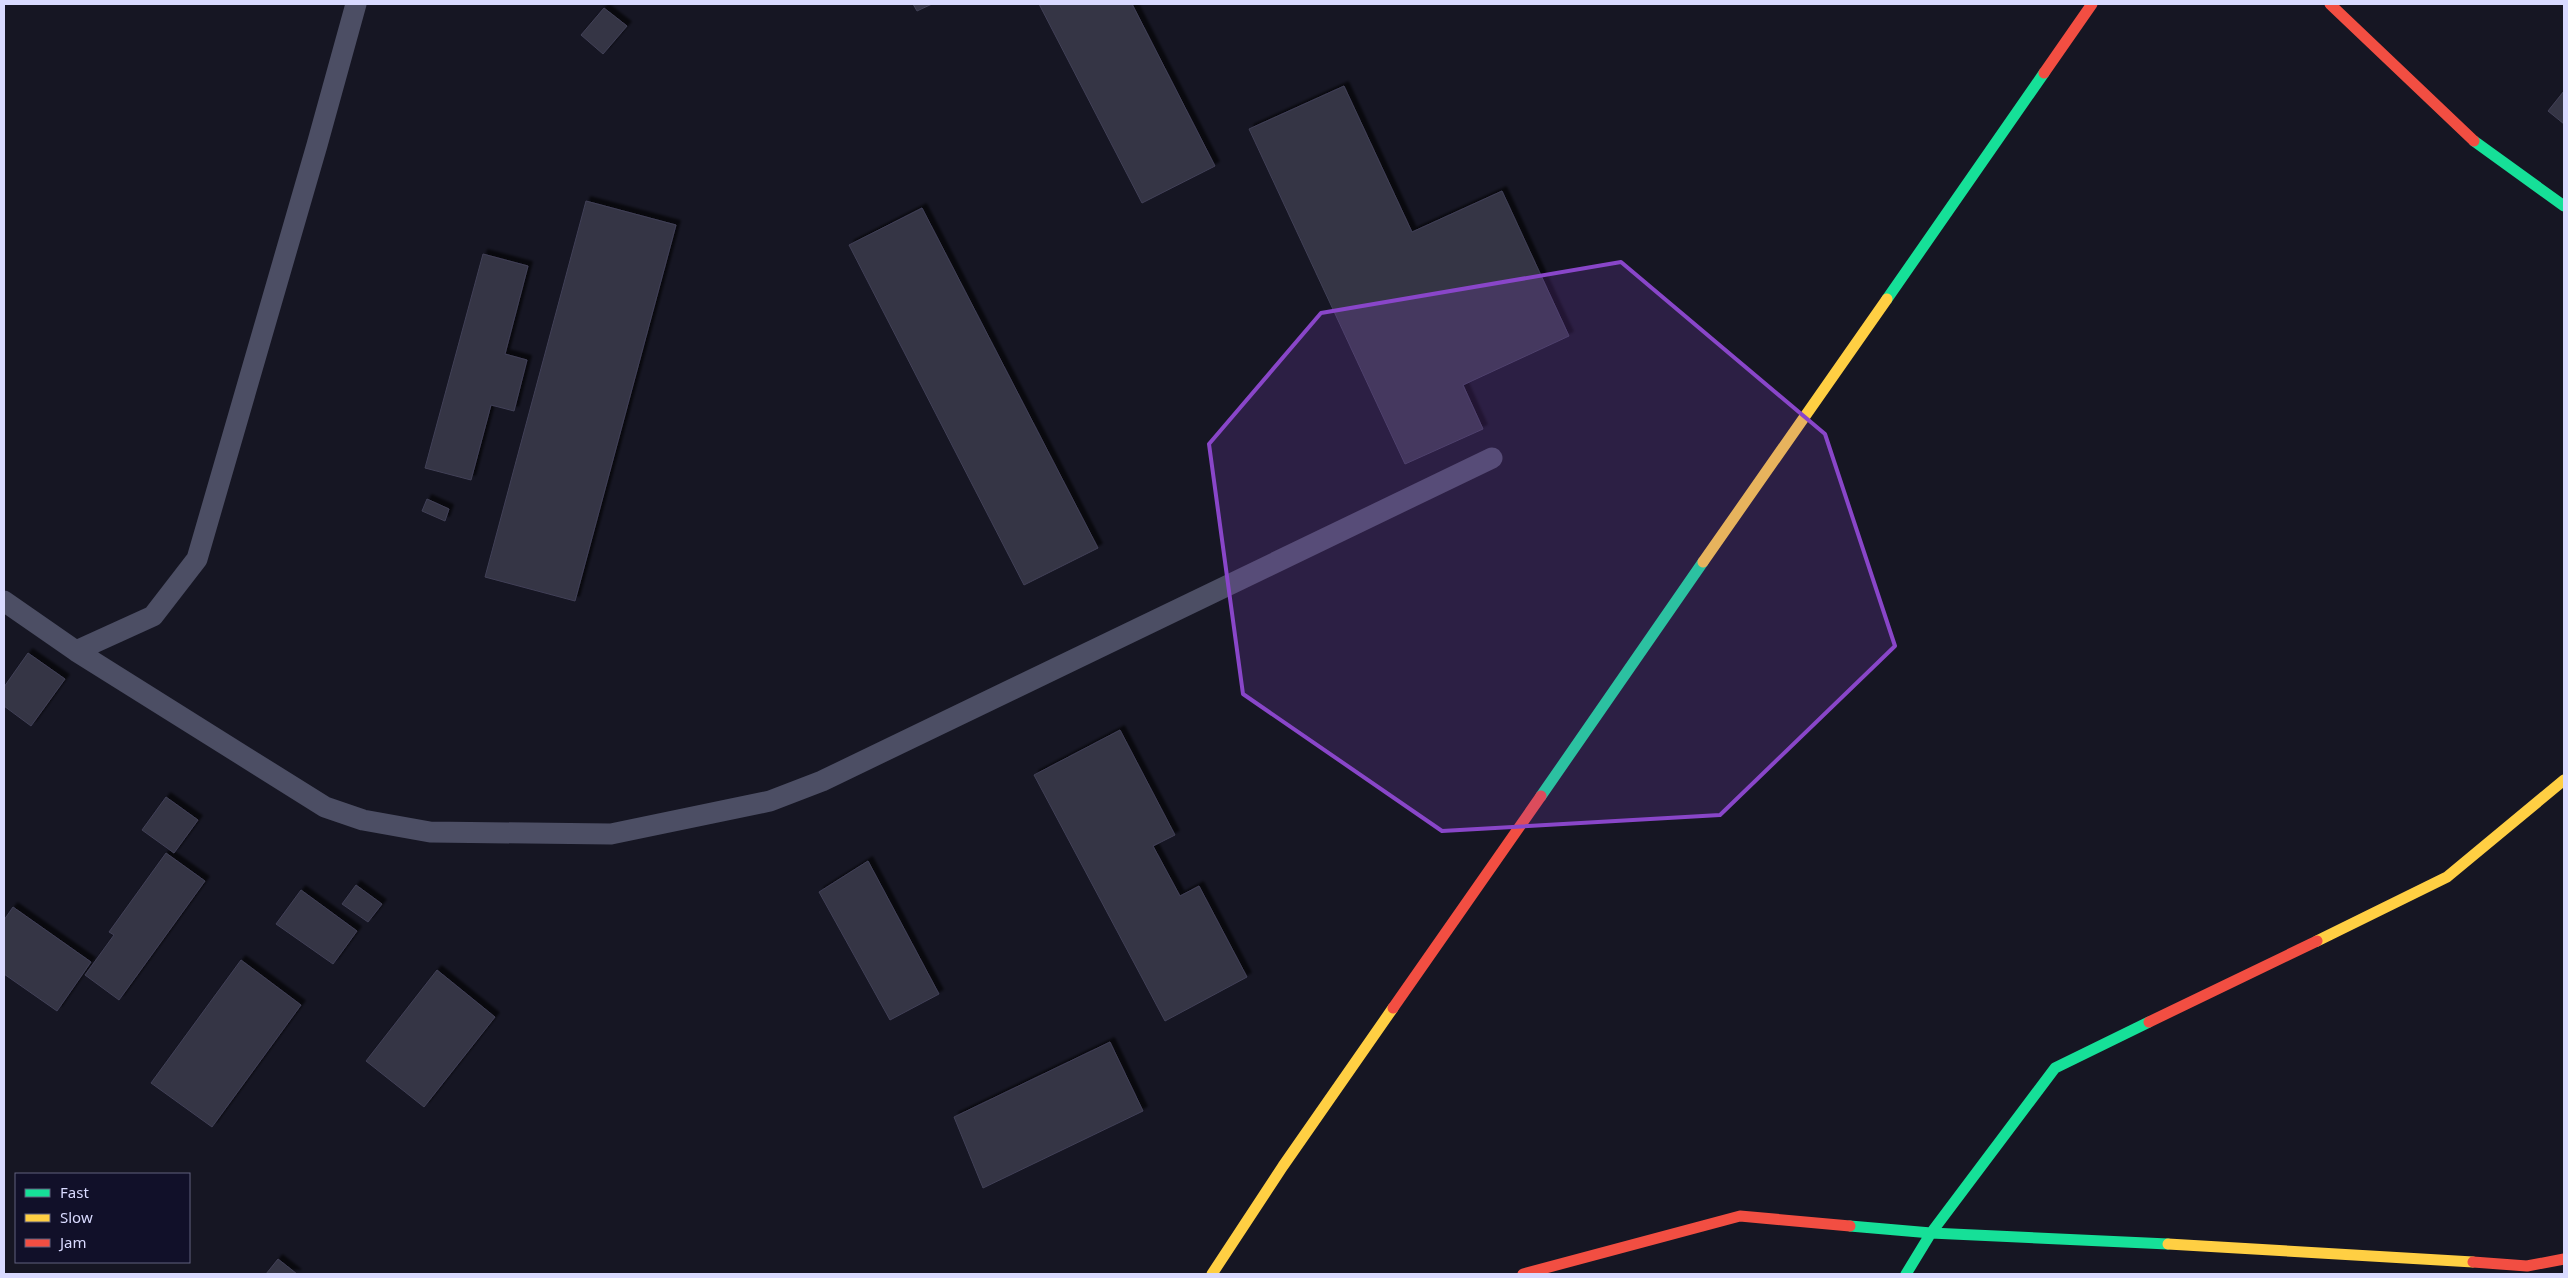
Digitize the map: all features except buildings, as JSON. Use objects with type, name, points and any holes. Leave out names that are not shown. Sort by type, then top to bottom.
[{"type":"street","points":[[1212,1274],[1283,1166],[2092,4]]},
{"type":"street","points":[[2330,4],[2473,140],[2564,206]]},
{"type":"street","points":[[1906,1274],[1931,1233],[2055,1068],[2447,877],[2564,780]]},
{"type":"street","points":[[1522,1274],[1740,1216],[1931,1233],[2235,1248],[2527,1266],[2564,1259]]},
{"type":"lane","points":[[76,651],[153,616],[197,559],[290,241],[356,4]]},
{"type":"lane","points":[[4,601],[76,651],[324,807],[362,820],[430,832],[611,834],[770,801],[822,781],[1492,458]]},
{"type":"highlighted area","points":[[1621,262],[1825,434],[1895,646],[1720,815],[1442,831],[1243,694],[1209,444],[1321,313]]},
{"type":"traffic: fast","points":[[1887,299],[2044,73]]},
{"type":"traffic: fast","points":[[2474,141],[2564,206]]},
{"type":"traffic: fast","points":[[1541,796],[1703,562]]},
{"type":"traffic: fast","points":[[1906,1274],[1931,1233],[2055,1068],[2149,1022]]},
{"type":"traffic: fast","points":[[1850,1226],[1931,1233],[2168,1244]]},
{"type":"traffic: slow","points":[[1703,562],[1887,299]]},
{"type":"traffic: slow","points":[[2317,941],[2447,877],[2564,780]]},
{"type":"traffic: slow","points":[[1212,1274],[1283,1166],[1393,1008]]},
{"type":"traffic: slow","points":[[2168,1244],[2473,1262]]},
{"type":"traffic: jam","points":[[2044,73],[2092,4]]},
{"type":"traffic: jam","points":[[2330,4],[2474,141]]},
{"type":"traffic: jam","points":[[1393,1008],[1541,796]]},
{"type":"traffic: jam","points":[[2149,1022],[2317,941]]},
{"type":"traffic: jam","points":[[1523,1274],[1740,1216],[1850,1226]]},
{"type":"traffic: jam","points":[[2473,1262],[2527,1266],[2564,1259]]}]
